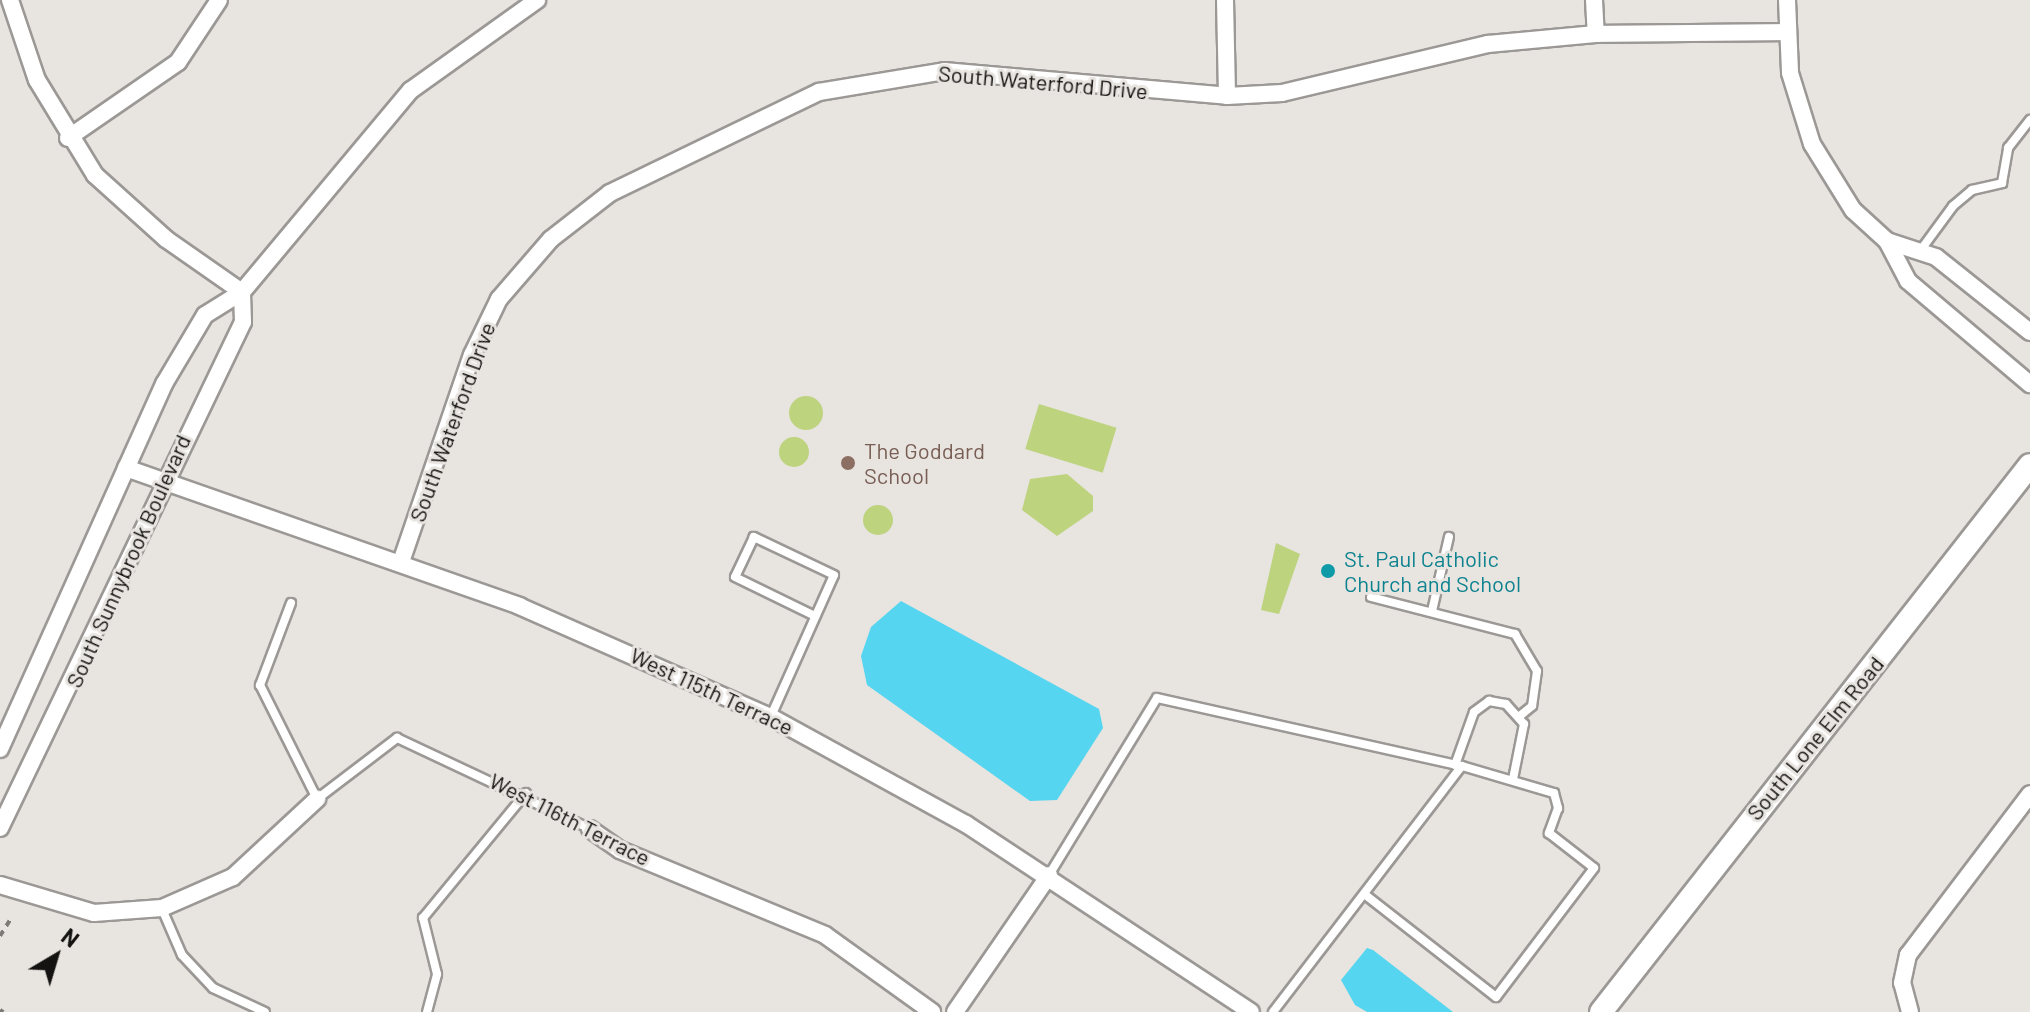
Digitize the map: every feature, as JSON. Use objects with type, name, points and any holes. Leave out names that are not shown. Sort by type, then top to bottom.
[{"type":"street","points":[[10,0],[37,80],[68,138],[138,216],[242,292]]},
{"type":"street","points":[[68,138],[178,62],[219,0]]},
{"type":"street","name":"South Sunnybrook Boulevard","points":[[0,749],[126,468],[192,334],[219,300],[242,292],[381,119],[466,44],[537,0]]},
{"type":"street","points":[[1225,0],[1227,96]]},
{"type":"street","points":[[1594,0],[1596,34]]},
{"type":"street","points":[[1787,0],[1785,32],[1812,144],[1853,210],[1887,241],[1908,281],[2030,384]]},
{"type":"street","name":"South Waterford Drive","points":[[401,562],[499,299],[551,239],[610,193],[819,92],[944,71],[1227,96],[1355,79],[1488,44],[1596,34],[1785,32]]},
{"type":"street","points":[[1887,241],[1919,252],[2030,332]]},
{"type":"street","name":"South Sunnybrook Boulevard","points":[[0,828],[80,674],[164,482],[243,322],[242,292]]},
{"type":"street","name":"South Lone Elm Road","points":[[1601,1012],[2030,465]]},
{"type":"street","name":"West 115th Terrace","points":[[126,468],[401,562],[602,640],[771,717],[1049,875],[1251,1012]]},
{"type":"street","points":[[1907,1009],[1908,955],[2030,794]]},
{"type":"street","name":"West 116th Terrace","points":[[0,885],[94,913],[162,908],[233,877],[317,799]]},
{"type":"street","name":"West 116th Terrace","points":[[590,829],[620,850],[825,935],[932,1012]]},
{"type":"street","points":[[955,1012],[1049,875]]},
{"type":"lane","points":[[1919,252],[1953,206],[1972,190],[2002,183],[2008,148],[2030,120]]},
{"type":"lane","points":[[771,717],[834,575],[754,537],[735,577],[815,616]]},
{"type":"lane","points":[[1432,611],[1449,537]]},
{"type":"lane","points":[[1371,597],[1499,626],[1530,650],[1536,688],[1521,715],[1513,779]]},
{"type":"lane","points":[[291,603],[260,685],[317,799]]},
{"type":"lane","points":[[1049,875],[1157,698],[1459,765],[1554,793],[1558,808],[1549,833],[1594,868],[1496,997],[1364,894]]},
{"type":"lane","points":[[1273,1012],[1459,765],[1481,704],[1506,704],[1521,715]]},
{"type":"lane","name":"West 116th Terrace","points":[[317,799],[397,738],[526,793],[590,829]]},
{"type":"lane","points":[[427,1012],[437,974],[423,918],[526,793]]},
{"type":"lane","points":[[162,908],[182,955],[213,988],[265,1012]]},
{"type":"path","points":[[0,936],[12,917]]},
{"type":"green space","points":[[806,396],[818,401],[823,413],[818,425],[806,430],[794,425],[789,413],[794,401]]},
{"type":"green space","points":[[1039,404],[1116,428],[1103,473],[1025,449]]},
{"type":"green space","points":[[794,437],[805,441],[809,452],[805,463],[794,467],[783,463],[779,452],[783,441]]},
{"type":"green space","points":[[1067,474],[1093,496],[1093,511],[1057,536],[1022,510],[1030,479]]},
{"type":"green space","points":[[878,505],[889,509],[893,520],[889,531],[878,535],[867,531],[863,520],[867,509]]},
{"type":"green space","points":[[1276,543],[1300,554],[1279,614],[1261,610]]},
{"type":"water","points":[[901,601],[1099,709],[1103,728],[1057,800],[1030,801],[867,685],[861,656],[871,627]]},
{"type":"water","points":[[1367,948],[1453,1012],[1367,1012],[1355,1005],[1341,980]]},
{"type":"place","name":"The Goddard School","points":[[848,463]]},
{"type":"place","name":"St. Paul Catholic Church and School","points":[[1328,571]]}]
